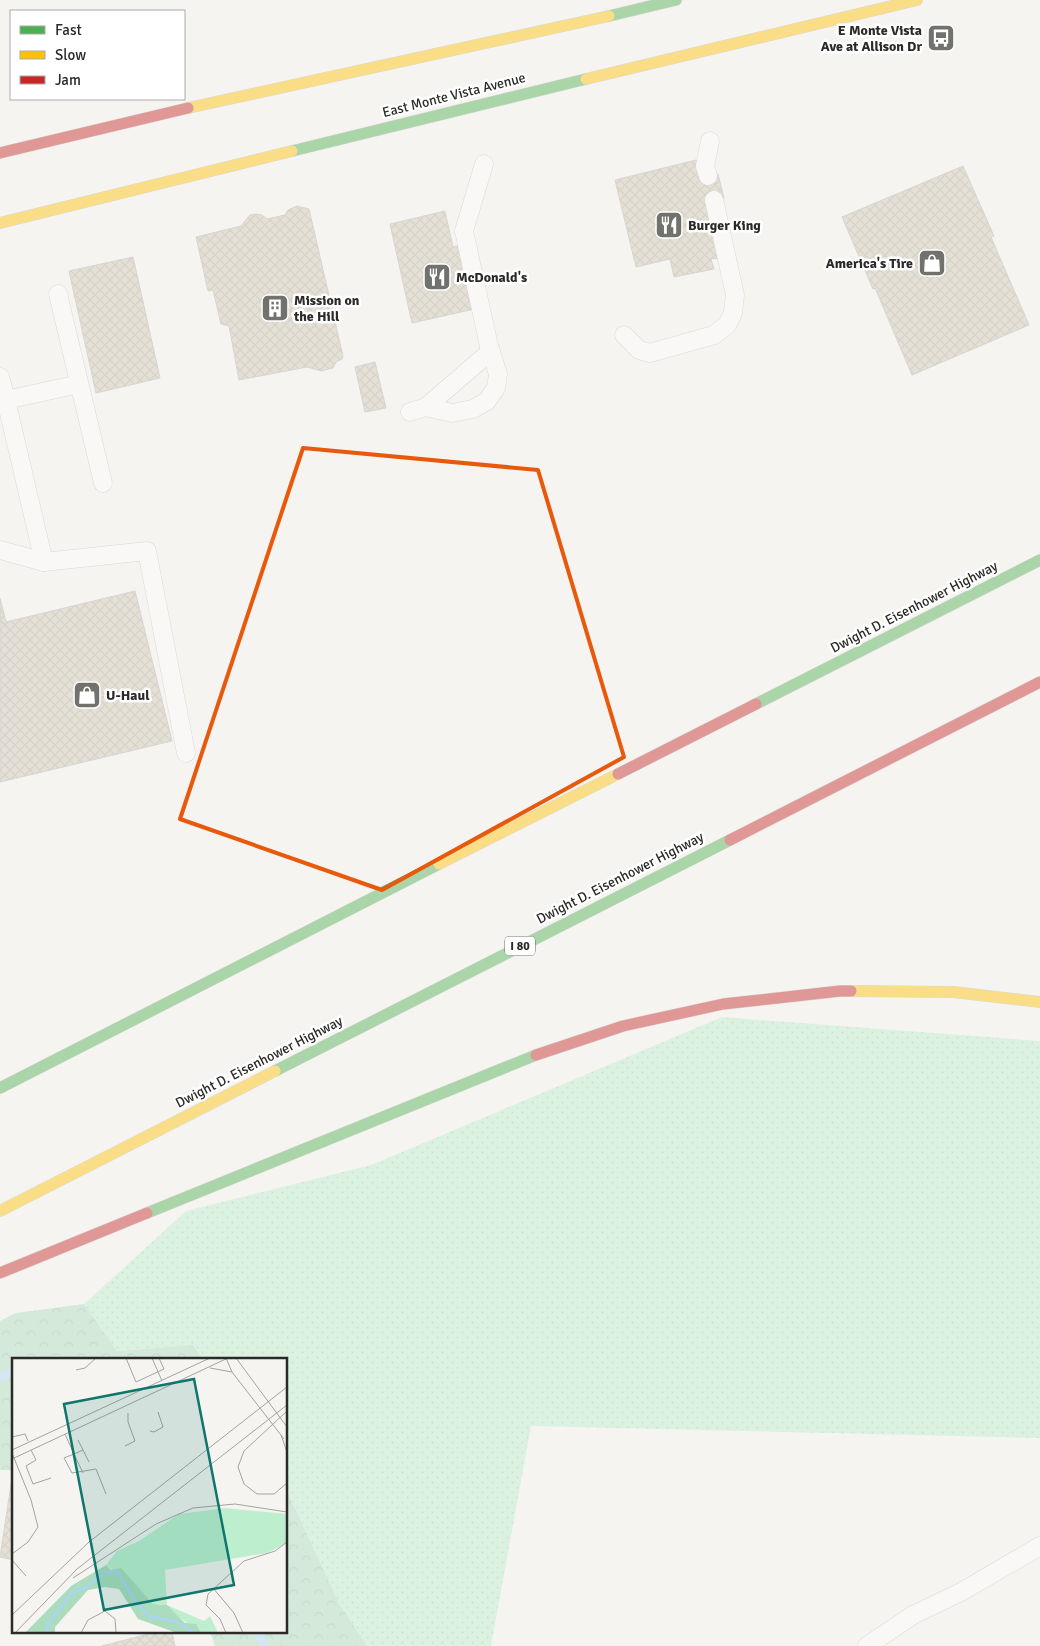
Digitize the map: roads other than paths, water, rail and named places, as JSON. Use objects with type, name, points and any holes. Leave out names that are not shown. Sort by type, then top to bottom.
[{"type":"main road","points":[[0,152],[633,5],[676,0]]},
{"type":"main road","name":"East Monte Vista Avenue","points":[[0,223],[481,104],[917,0]]},
{"type":"main road","name":"Dwight D. Eisenhower Highway","points":[[0,1088],[408,879],[1040,560]]},
{"type":"main road","name":"Dwight D. Eisenhower Highway","points":[[0,1211],[1040,682]]},
{"type":"main road","points":[[0,1273],[528,1058],[623,1026],[723,1004],[840,991],[953,992],[1040,1002]]},
{"type":"lane","points":[[708,176],[705,166],[710,141]]},
{"type":"lane","points":[[484,164],[464,231],[498,374],[496,388],[487,401],[473,409],[452,413],[418,410],[491,351]]},
{"type":"lane","points":[[624,335],[639,350],[650,353],[714,335],[727,325],[733,313],[735,295],[714,200]]},
{"type":"lane","points":[[58,294],[103,483]]},
{"type":"lane","points":[[0,377],[3,400],[44,562]]},
{"type":"lane","points":[[3,400],[79,384]]},
{"type":"lane","points":[[0,550],[44,562],[147,551],[186,753]]},
{"type":"lane","points":[[871,1645],[913,1615],[961,1592],[1040,1546]]},
{"type":"waterway","points":[[0,1377],[12,1373]]},
{"type":"waterway","points":[[258,1634],[265,1646]]},
{"type":"place","name":"E Monte Vista Ave at Allison Dr","points":[[941,38]]},
{"type":"place","name":"Burger King","points":[[669,225]]},
{"type":"place","name":"America's Tire","points":[[932,263]]},
{"type":"place","name":"McDonald's","points":[[437,277]]},
{"type":"place","name":"Mission on the Hill","points":[[275,308]]},
{"type":"place","name":"U-Haul","points":[[87,695]]}]
